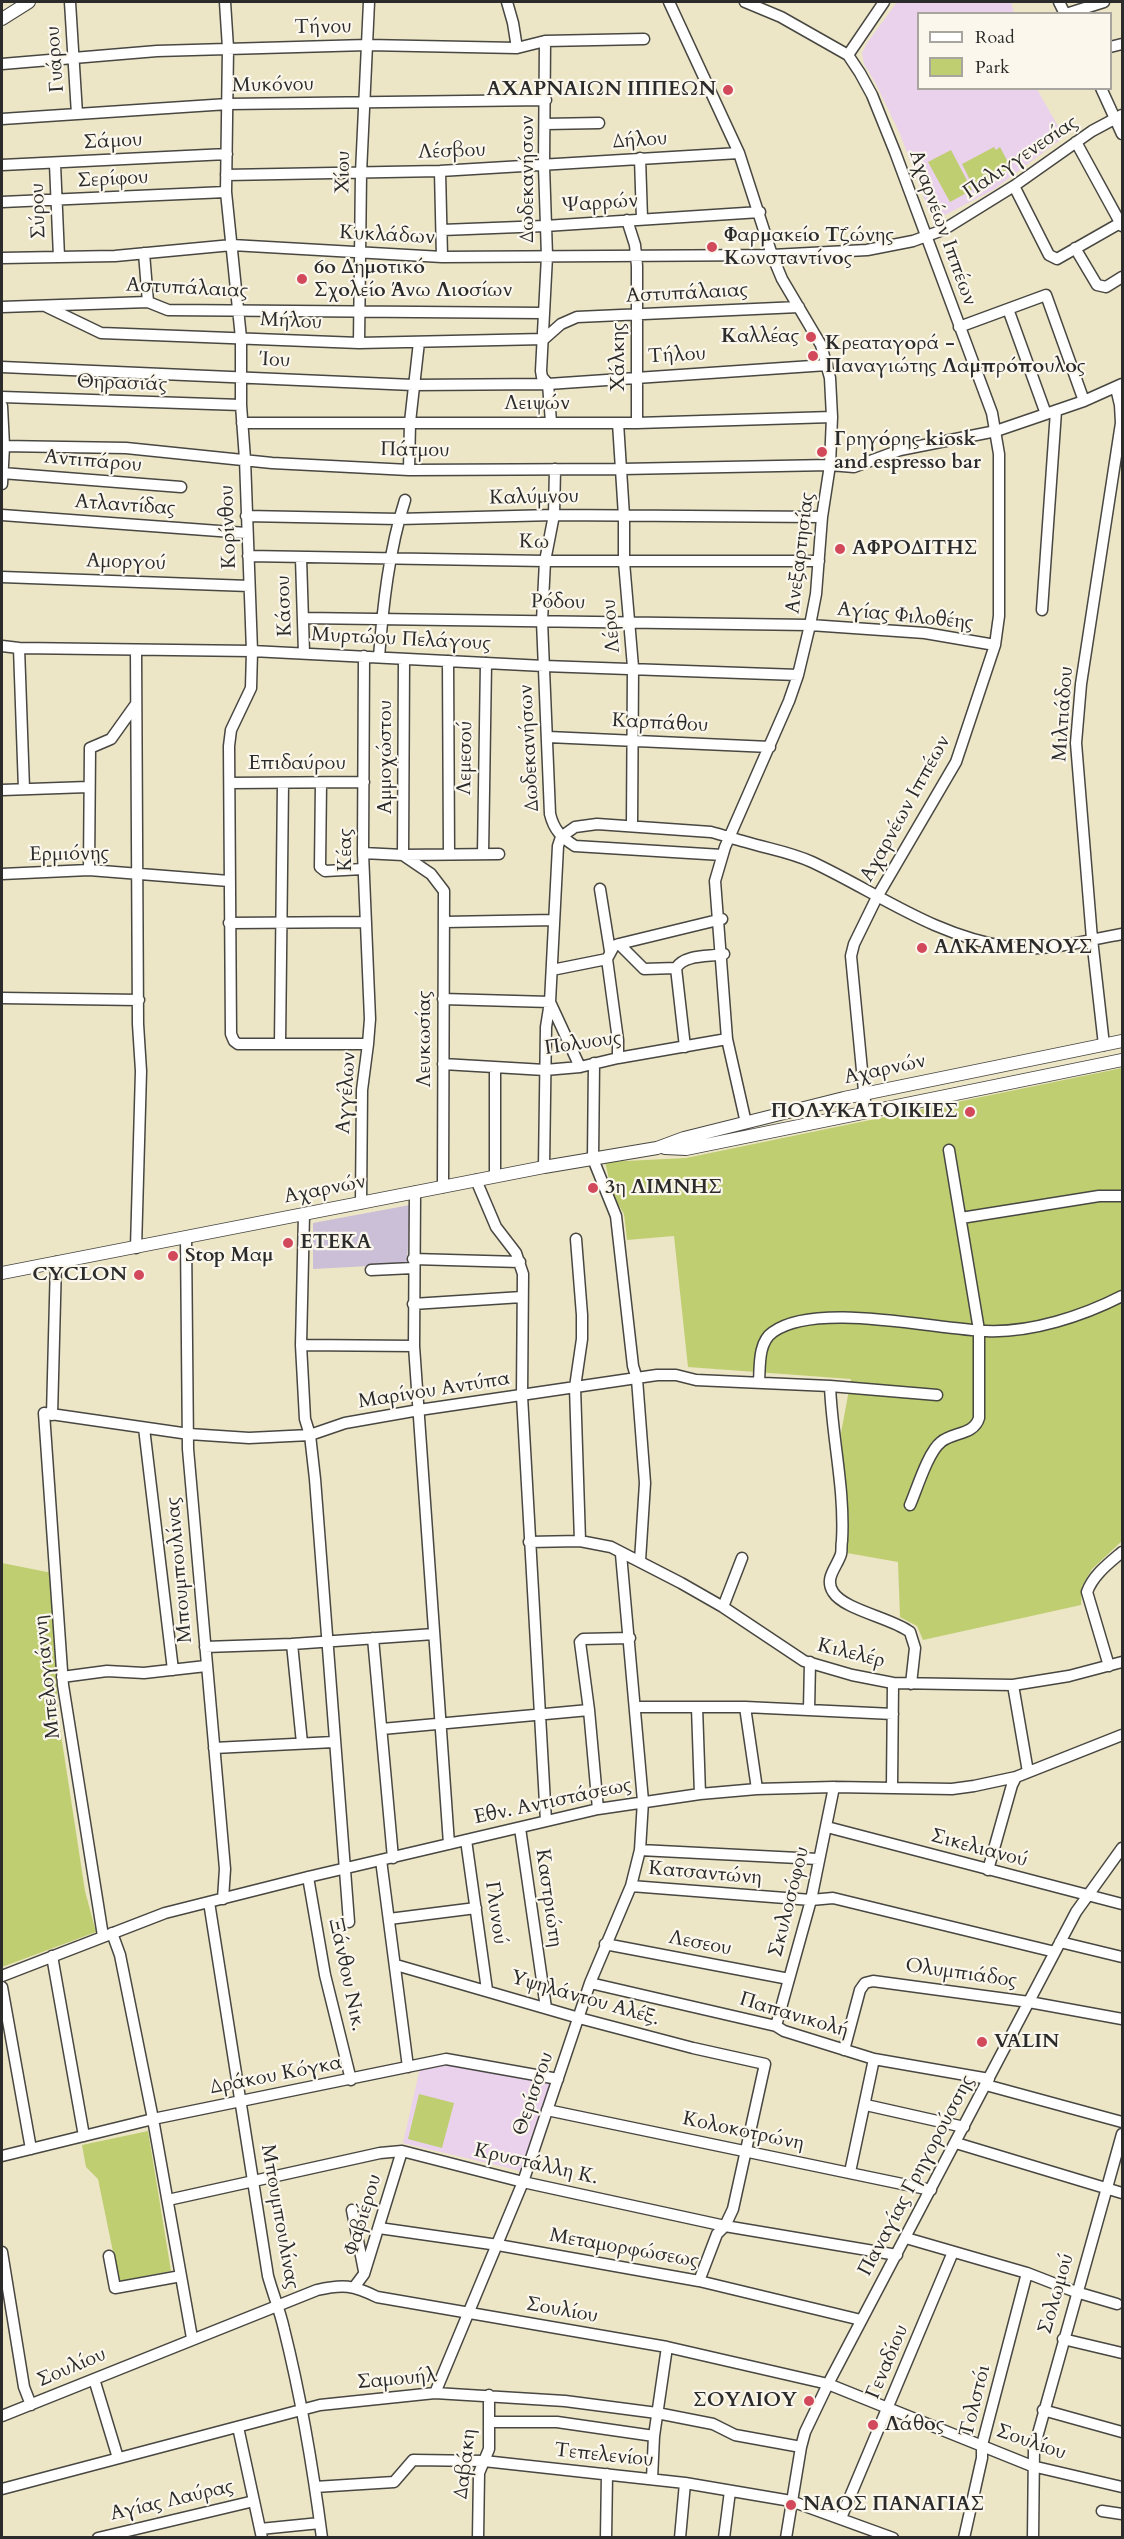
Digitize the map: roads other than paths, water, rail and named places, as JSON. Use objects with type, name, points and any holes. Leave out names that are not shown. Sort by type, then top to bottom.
[{"type":"main road","points":[[2,20],[28,2]]},
{"type":"main road","name":"Αχαρνών","points":[[2,1273],[495,1176],[657,1148],[684,1138],[864,1093],[1122,1041]]},
{"type":"main road","name":"Αχαρνών","points":[[657,1148],[686,1149],[1122,1060]]},
{"type":"street","name":"Γυάρου","points":[[70,2],[77,114]]},
{"type":"street","name":"Κορίνθου","points":[[225,2],[228,48],[226,192],[241,338],[241,405],[252,651],[251,688],[231,730],[229,746],[231,1034],[238,1044]]},
{"type":"street","name":"Χίου","points":[[359,343],[364,102],[369,2]]},
{"type":"street","points":[[507,2],[517,48]]},
{"type":"street","name":"Αχαρνέων Ιππέων","points":[[745,2],[781,17],[848,55],[872,95],[992,413],[996,431],[999,482],[999,616],[995,645],[975,713],[956,762],[877,897],[854,944],[851,956],[866,1112]]},
{"type":"street","points":[[848,55],[884,2]]},
{"type":"street","points":[[1072,12],[1104,2]]},
{"type":"street","name":"Ανεξαρτησίας","points":[[673,4],[739,153],[782,279],[821,345],[830,378],[832,417],[830,465],[822,517],[816,594],[810,625],[798,675],[770,747],[729,837],[715,881],[720,920],[727,1039],[746,1123]]},
{"type":"street","name":"Τήνου","points":[[2,64],[74,57],[228,48],[367,45],[517,48],[545,41],[644,39]]},
{"type":"street","name":"Δωδεκανήσων","points":[[545,41],[544,166],[547,256],[541,371],[542,377],[548,384],[551,422]]},
{"type":"street","points":[[1102,90],[1119,117],[1122,134]]},
{"type":"street","name":"Μυκόνου","points":[[2,118],[228,104],[546,100]]},
{"type":"street","name":"Παλιγγενεσίας","points":[[772,255],[893,247],[926,237],[966,217],[1076,142],[1119,117]]},
{"type":"street","points":[[545,124],[600,123]]},
{"type":"street","points":[[1014,186],[1049,255],[1057,259],[1122,224],[1076,142]]},
{"type":"street","name":"Δήλου","points":[[544,166],[739,153]]},
{"type":"street","name":"Σάμου","points":[[2,165],[227,154]]},
{"type":"street","points":[[640,158],[642,219]]},
{"type":"street","name":"Σύρου","points":[[55,164],[59,257]]},
{"type":"street","name":"Λέσβου","points":[[226,175],[440,171],[544,166]]},
{"type":"street","points":[[440,171],[442,257]]},
{"type":"street","name":"Σερίφου","points":[[2,202],[226,192]]},
{"type":"street","name":"Ψαρρών","points":[[442,230],[759,212]]},
{"type":"street","name":"Χάλκης","points":[[627,220],[636,254],[637,423]]},
{"type":"street","name":"Κυκλάδων","points":[[2,258],[144,253],[232,244],[442,257],[636,254],[772,255]]},
{"type":"street","points":[[1075,248],[1097,285],[1106,287],[1122,277]]},
{"type":"street","points":[[144,253],[148,302]]},
{"type":"street","points":[[959,327],[1046,295],[1084,401]]},
{"type":"street","name":"Αστυπάλαιας","points":[[47,307],[148,302],[168,310],[543,313]]},
{"type":"street","name":"Μήλου","points":[[2,307],[47,307],[101,333],[359,343],[544,339]]},
{"type":"street","name":"Αστυπάλαιας","points":[[544,339],[561,324],[578,317],[799,307]]},
{"type":"street","points":[[1008,309],[1051,413],[1042,610]]},
{"type":"street","points":[[409,470],[410,422],[419,342]]},
{"type":"street","name":"Τήλου","points":[[548,384],[638,376],[827,365]]},
{"type":"street","name":"Ίου","points":[[2,367],[413,385],[548,384]]},
{"type":"street","name":"Πάτμου","points":[[3,446],[126,448],[308,466],[409,470],[830,465],[854,467],[900,450],[996,431],[1084,401],[1119,386]]},
{"type":"street","name":"Μιλτιάδου","points":[[1104,1044],[1092,939],[1076,743],[1082,684],[1121,423],[1119,386]]},
{"type":"street","name":"Θηρασιάς","points":[[2,398],[241,405]]},
{"type":"street","points":[[2,406],[2,477]]},
{"type":"street","name":"Λειψών","points":[[242,423],[637,423],[832,417]]},
{"type":"street","name":"Λέρου","points":[[618,423],[622,469],[624,562],[633,667],[632,826]]},
{"type":"street","name":"Δωδεκανήσων","points":[[555,469],[555,515],[545,561],[542,621],[550,814],[553,826],[561,837]]},
{"type":"street","name":"Αντιπάρου","points":[[2,477],[181,487]]},
{"type":"street","points":[[379,657],[382,618],[399,519],[405,500]]},
{"type":"street","name":"Ατλαντίδας","points":[[2,515],[246,533]]},
{"type":"street","name":"Καλύμνου","points":[[246,516],[399,519],[555,515],[822,517]]},
{"type":"street","name":"Κω","points":[[248,556],[624,562],[819,561]]},
{"type":"street","name":"Κάσου","points":[[301,558],[304,652]]},
{"type":"street","name":"Αμοργού","points":[[2,577],[249,586]]},
{"type":"street","name":"Ρόδου","points":[[304,618],[810,625]]},
{"type":"street","name":"Αγίας Φιλοθέης","points":[[810,625],[926,633],[995,645]]},
{"type":"street","name":"Μυρτώου Πελάγους","points":[[2,646],[304,652],[544,666],[633,667],[798,675]]},
{"type":"street","points":[[19,648],[24,789]]},
{"type":"street","points":[[136,650],[136,873],[141,1071],[136,1248]]},
{"type":"street","name":"Κέας","points":[[364,656],[363,869],[370,1018],[368,1044]]},
{"type":"street","name":"Αμμοχώστου","points":[[403,855],[404,659]]},
{"type":"street","points":[[448,661],[449,854]]},
{"type":"street","name":"Λεμεσού","points":[[483,854],[486,663]]},
{"type":"street","points":[[89,870],[90,748],[111,739],[136,704]]},
{"type":"street","name":"Καρπάθου","points":[[548,737],[770,747]]},
{"type":"street","name":"Επιδαύρου","points":[[230,783],[364,782]]},
{"type":"street","points":[[280,1044],[283,783]]},
{"type":"street","points":[[321,783],[320,867],[325,871],[363,869]]},
{"type":"street","points":[[2,790],[88,787]]},
{"type":"street","points":[[544,1167],[546,1027],[550,1002],[558,846],[561,837],[575,827],[597,824],[711,832],[787,852],[812,862],[930,925],[971,939],[1010,947],[1037,949],[1122,934]]},
{"type":"street","points":[[561,837],[574,846],[722,855]]},
{"type":"street","points":[[363,853],[499,854]]},
{"type":"street","name":"Λευκωσίας","points":[[403,855],[430,874],[444,891],[443,1187]]},
{"type":"street","name":"Ερμιόνης","points":[[2,874],[89,870],[229,881]]},
{"type":"street","points":[[600,889],[609,955],[618,1058]]},
{"type":"street","points":[[445,922],[554,920]]},
{"type":"street","points":[[552,970],[609,955],[619,944],[720,920]]},
{"type":"street","points":[[229,923],[366,922]]},
{"type":"street","points":[[619,944],[644,969],[676,968]]},
{"type":"street","points":[[685,1047],[676,968],[687,959],[722,955]]},
{"type":"street","points":[[2,998],[139,1000]]},
{"type":"street","points":[[442,999],[550,1002]]},
{"type":"street","points":[[550,1002],[580,1067]]},
{"type":"street","name":"Πολυους","points":[[443,1065],[545,1070],[580,1067],[727,1039]]},
{"type":"street","name":"Αγγέλων","points":[[238,1044],[368,1044],[362,1090],[362,1203]]},
{"type":"street","points":[[594,1064],[593,1159],[616,1216],[630,1342],[637,1379],[645,1484],[640,1561]]},
{"type":"street","points":[[495,1068],[495,1176]]},
{"type":"street","points":[[910,1505],[939,1443],[972,1429],[977,1424],[979,1330],[949,1150]]},
{"type":"street","points":[[476,1180],[496,1227],[510,1244],[520,1262],[523,1274],[522,1396],[546,1821]]},
{"type":"street","points":[[416,1192],[413,1264],[414,1346],[449,1844]]},
{"type":"street","points":[[961,1218],[1099,1196],[1122,1196]]},
{"type":"street","points":[[304,1214],[301,1346],[305,1419],[315,1479],[349,1922]]},
{"type":"street","name":"Μπουμπουλίνας","points":[[186,1238],[188,1449],[225,1869],[223,1899]]},
{"type":"street","points":[[576,1239],[580,1268],[582,1339],[575,1387],[580,1540]]},
{"type":"street","name":"Μπελογιάννη","points":[[56,1262],[48,1414],[62,1677],[107,1935],[120,1955],[153,2119],[192,2338]]},
{"type":"street","points":[[371,1270],[413,1264],[520,1262]]},
{"type":"street","points":[[759,1383],[766,1338],[785,1325],[799,1321],[841,1317],[979,1330],[1019,1329],[1054,1321],[1122,1296]]},
{"type":"street","points":[[413,1304],[522,1297]]},
{"type":"street","points":[[301,1346],[414,1346]]},
{"type":"street","name":"Μαρίνου Αντύπα","points":[[48,1414],[189,1434],[249,1438],[309,1435],[345,1424],[419,1410],[669,1374],[696,1380],[830,1386],[937,1395]]},
{"type":"street","points":[[830,1386],[831,1419],[841,1482],[842,1532],[841,1553],[831,1572],[831,1587],[833,1593],[844,1601],[910,1632],[915,1648],[911,1684]]},
{"type":"street","points":[[144,1428],[173,1670]]},
{"type":"street","name":"Κιλελέρ","points":[[529,1542],[580,1540],[598,1543],[640,1561],[723,1607],[798,1658],[852,1675],[893,1683],[1013,1686],[1122,1662]]},
{"type":"street","points":[[1109,1666],[1087,1592],[1089,1584],[1107,1564],[1122,1552]]},
{"type":"street","name":"Θερίσσου","points":[[435,2393],[466,2313],[498,2245],[523,2182],[590,1983],[632,1886],[640,1850],[643,1801],[621,1554]]},
{"type":"street","points":[[723,1607],[742,1558]]},
{"type":"street","points":[[205,1647],[292,1644],[434,1634]]},
{"type":"street","points":[[373,1638],[393,1858]]},
{"type":"street","points":[[598,1809],[580,1642],[583,1639],[630,1638]]},
{"type":"street","points":[[292,1644],[302,1743]]},
{"type":"street","points":[[809,1710],[810,1662]]},
{"type":"street","points":[[62,1677],[107,1671],[144,1673],[206,1666]]},
{"type":"street","points":[[892,1787],[893,1683]]},
{"type":"street","points":[[1013,1686],[1028,1772]]},
{"type":"street","points":[[635,1707],[744,1707],[893,1714]]},
{"type":"street","points":[[697,1707],[700,1794]]},
{"type":"street","points":[[744,1707],[757,1790]]},
{"type":"street","points":[[382,1729],[589,1710]]},
{"type":"street","name":"Εθν. Αντιστάσεως","points":[[2,1976],[165,1913],[598,1809],[700,1794],[757,1790],[834,1786],[952,1789],[1016,1777],[1122,1735]]},
{"type":"street","points":[[214,1748],[334,1742]]},
{"type":"street","points":[[988,1870],[1016,1777]]},
{"type":"street","name":"Σκυλοσόφου","points":[[776,2026],[811,1900],[834,1786]]},
{"type":"street","name":"Σικελιανού","points":[[827,1827],[1122,1904]]},
{"type":"street","name":"Καστριώτη","points":[[520,1828],[546,2008]]},
{"type":"street","name":"Γλυνού","points":[[466,1840],[487,1990]]},
{"type":"street","points":[[640,1850],[818,1859]]},
{"type":"street","name":"Παναγίας Γρηγορούσσης","points":[[786,2538],[801,2447],[828,2384],[1086,1896],[1121,1853]]},
{"type":"street","points":[[381,1860],[408,2067]]},
{"type":"street","name":"Ξάνθου Νικ.","points":[[308,1877],[325,1975],[351,2080]]},
{"type":"street","name":"Κατσαντώνη","points":[[632,1886],[811,1900],[833,1898],[1058,1947]]},
{"type":"street","name":"Μπουμπουλίνας","points":[[209,1902],[268,2276],[284,2327],[315,2487],[322,2538]]},
{"type":"street","points":[[389,1919],[476,1908]]},
{"type":"street","name":"Λεσεου","points":[[605,1944],[789,1979]]},
{"type":"street","points":[[1058,1947],[1122,1957]]},
{"type":"street","points":[[52,1956],[84,2136]]},
{"type":"street","name":"Υψηλάντου Αλέξ.","points":[[396,1965],[579,2018],[765,2064],[747,2151]]},
{"type":"street","name":"Ολυμπιάδος","points":[[844,2050],[860,1990],[865,1983],[873,1981],[1029,2002],[1122,2019]]},
{"type":"street","name":"Παπανικολή","points":[[590,1983],[776,2026],[783,2031],[874,2059],[987,2082],[1122,2122]]},
{"type":"street","points":[[2,1987],[31,2149]]},
{"type":"street","name":"Δράκου Κόγκα","points":[[2,2156],[153,2119],[446,2059],[457,2059],[558,2079]]},
{"type":"street","points":[[850,2172],[874,2059]]},
{"type":"street","points":[[866,2105],[964,2127]]},
{"type":"street","name":"Κολοκοτρώνη","points":[[548,2110],[931,2190]]},
{"type":"street","name":"Σολωμού","points":[[1034,2537],[1032,2466],[1034,2448],[1122,2134]]},
{"type":"street","points":[[956,2143],[1122,2193]]},
{"type":"street","name":"Κρυστάλλη Κ.","points":[[168,2200],[380,2153],[402,2151],[523,2182],[725,2226],[897,2255]]},
{"type":"street","name":"Φαβιέρου","points":[[355,2286],[364,2274],[402,2151]]},
{"type":"street","points":[[699,2281],[717,2234],[725,2226],[733,2209],[747,2151]]},
{"type":"street","points":[[352,2210],[364,2274]]},
{"type":"street","name":"Μεταμορφώσεως","points":[[379,2228],[498,2245],[699,2281],[861,2320]]},
{"type":"street","points":[[906,2238],[1027,2273],[1076,2292],[1117,2304]]},
{"type":"street","points":[[2,2252],[5,2295],[24,2388],[31,2405]]},
{"type":"street","name":"Γεναδίου","points":[[841,2518],[954,2252]]},
{"type":"street","points":[[109,2256],[114,2288],[181,2276]]},
{"type":"street","name":"Τολστόι","points":[[964,2538],[982,2458],[982,2445],[1027,2273]]},
{"type":"street","name":"Σουλίου","points":[[2,2416],[192,2338],[317,2290],[336,2285],[355,2286],[377,2296],[668,2347],[828,2384],[1032,2466],[1122,2487]]},
{"type":"street","points":[[1063,2339],[1122,2353]]},
{"type":"street","points":[[652,2479],[654,2436],[668,2347]]},
{"type":"street","points":[[94,2379],[118,2458]]},
{"type":"street","name":"Σαμουήλ","points":[[2,2489],[301,2412],[320,2405],[435,2393],[565,2401],[657,2414],[713,2424],[735,2435],[801,2447]]},
{"type":"street","name":"Δαβάκη","points":[[478,2538],[479,2473],[489,2450],[489,2395]]},
{"type":"street","points":[[1043,2410],[1122,2432]]},
{"type":"street","points":[[489,2422],[557,2422],[654,2436]]},
{"type":"street","points":[[238,2427],[261,2533],[320,2523]]},
{"type":"street","name":"Τεπελενίου","points":[[315,2487],[387,2484],[394,2482],[413,2460],[484,2461],[685,2483],[791,2501],[841,2518],[865,2533],[893,2538]]},
{"type":"street","points":[[606,2538],[607,2474]]},
{"type":"street","points":[[680,2538],[685,2483]]},
{"type":"street","points":[[724,2538],[729,2491]]},
{"type":"street","name":"Αγίας Λαύρας","points":[[98,2538],[254,2500]]},
{"type":"street","points":[[1102,2511],[1122,2514]]},
{"type":"place","name":"ΑΧΑΡΝΑΙΩΝ ΙΠΠΕΩΝ","points":[[728,90]]},
{"type":"place","name":"Φαρμακείο Τζώνης Κωνσταντίνος","points":[[712,247]]},
{"type":"place","name":"6ο Δημοτικό Σχολείο Άνω Λιοσίων","points":[[302,279]]},
{"type":"place","name":"Καλλέας","points":[[811,337]]},
{"type":"place","name":"Κρεαταγορά - Παναγιώτης Λαμπρόπουλος","points":[[813,356]]},
{"type":"place","name":"Γρηγόρης kiosk and espresso bar","points":[[822,452]]},
{"type":"place","name":"ΑΦΡΟΔΙΤΗΣ","points":[[840,549]]},
{"type":"place","name":"ΑΛΚΑΜΕΝΟΥΣ","points":[[922,948]]},
{"type":"place","name":"ΠΟΛΥΚΑΤΟΙΚΙΕΣ","points":[[970,1112]]},
{"type":"place","name":"3η ΛΙΜΝΗΣ","points":[[593,1188]]},
{"type":"place","name":"ΕΤΕΚΑ","points":[[288,1243]]},
{"type":"place","name":"Stop Μαμ","points":[[173,1256]]},
{"type":"place","name":"CYCLON","points":[[139,1275]]},
{"type":"place","name":"VALIN","points":[[982,2042]]},
{"type":"place","name":"ΣΟΥΛΙΟΥ","points":[[809,2401]]},
{"type":"place","name":"Λάθος","points":[[873,2425]]},
{"type":"place","name":"ΝΑΟΣ ΠΑΝΑΓΙΑΣ","points":[[791,2505]]}]
